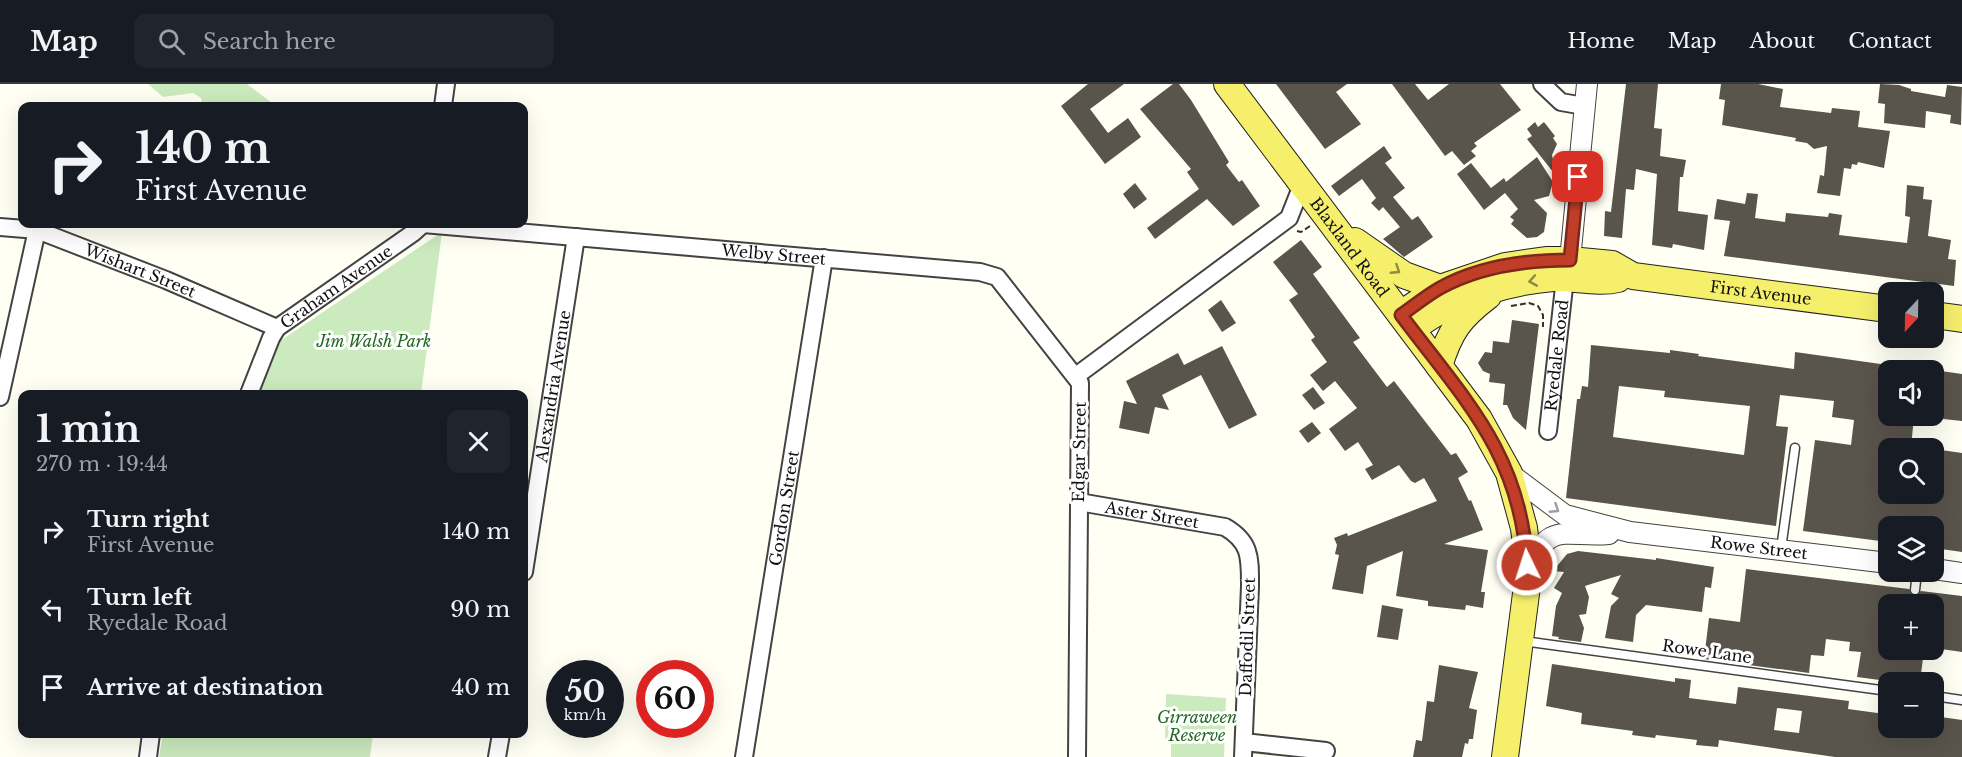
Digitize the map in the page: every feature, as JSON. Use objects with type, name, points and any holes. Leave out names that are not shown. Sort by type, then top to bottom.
[{"type":"main road","name":"Blaxland Road","points":[[1227,84],[1479,418],[1509,473],[1524,528],[1528,578],[1505,757]]},
{"type":"main road","points":[[1332,224],[1404,275],[1440,288]]},
{"type":"main road","name":"First Avenue","points":[[1406,322],[1440,288],[1505,266],[1546,260],[1568,269],[1611,281],[1633,276],[1878,308]]},
{"type":"main road","name":"First Avenue","points":[[1406,322],[1449,305],[1502,299],[1527,282],[1568,269]]},
{"type":"main road","points":[[1439,366],[1451,332],[1457,323],[1502,299]]},
{"type":"main road","points":[[1944,316],[1962,319]]},
{"type":"street","points":[[444,102],[446,84]]},
{"type":"street","points":[[1542,84],[1561,102],[1584,106]]},
{"type":"street","name":"Ryedale Road","points":[[1548,431],[1587,84]]},
{"type":"street","points":[[1076,376],[1289,218],[1302,185]]},
{"type":"street","name":"Wishart Street","points":[[0,226],[18,228]]},
{"type":"street","name":"Wishart Street","points":[[18,228],[37,230],[166,280],[278,328]]},
{"type":"street","name":"Graham Avenue","points":[[251,390],[271,338],[278,328],[417,228]]},
{"type":"street","name":"Welby Street","points":[[470,228],[980,272],[997,277],[1076,376]]},
{"type":"street","points":[[0,397],[37,230]]},
{"type":"street","name":"Alexandria Avenue","points":[[528,546],[576,237]]},
{"type":"street","name":"Gordon Street","points":[[744,757],[824,258]]},
{"type":"street","name":"Edgar Street","points":[[1076,376],[1080,383],[1077,757]]},
{"type":"street","name":"Rowe Street","points":[[1509,473],[1565,515],[1630,532],[1878,562]]},
{"type":"street","name":"Aster Street","points":[[1079,502],[1226,526]]},
{"type":"street","name":"Daffodil Street","points":[[1226,526],[1238,534],[1246,546],[1250,565],[1244,750]]},
{"type":"street","name":"Rowe Street","points":[[1528,578],[1541,544],[1550,537],[1564,533],[1630,532]]},
{"type":"street","points":[[1944,570],[1962,573]]},
{"type":"street","points":[[148,757],[150,738]]},
{"type":"street","points":[[497,757],[500,738]]},
{"type":"street","points":[[1244,750],[1326,751]]},
{"type":"lane","points":[[1781,549],[1795,448]]},
{"type":"lane","points":[[1915,590],[1916,582]]},
{"type":"lane","name":"Rowe Lane","points":[[1521,640],[1878,685]]},
{"type":"lane","points":[[1944,697],[1962,700]]},
{"type":"path","points":[[1502,299],[1534,304],[1540,308],[1543,315],[1542,327],[1560,329]]},
{"type":"green space","points":[[148,84],[247,84],[271,102],[202,102],[201,98],[193,93],[163,97]]},
{"type":"green space","name":"Jim Walsh Park","points":[[442,232],[422,390],[260,390],[277,343]]},
{"type":"green space","name":"Girraween Reserve","points":[[1166,694],[1226,698],[1224,757],[1171,757],[1171,738],[1165,739]]},
{"type":"green space","points":[[162,738],[372,738],[370,757],[159,757]]},
{"type":"building","points":[[1088,84],[1124,84],[1090,109],[1108,133],[1128,118],[1141,137],[1105,164],[1061,106]]},
{"type":"building","points":[[1173,84],[1179,84],[1191,100],[1229,162],[1226,165],[1239,182],[1242,180],[1260,206],[1233,226],[1207,199],[1155,239],[1147,228],[1199,189],[1187,172],[1191,169],[1140,109]]},
{"type":"building","points":[[1276,84],[1347,84],[1336,92],[1361,124],[1325,149]]},
{"type":"building","points":[[1392,84],[1415,84],[1428,100],[1449,84],[1500,84],[1521,110],[1474,143],[1477,146],[1471,151],[1476,156],[1464,165],[1452,151],[1445,156]]},
{"type":"building","points":[[1626,84],[1658,84],[1654,128],[1662,129],[1660,156],[1686,160],[1683,177],[1680,177],[1678,211],[1708,215],[1704,250],[1673,244],[1672,248],[1652,245],[1657,174],[1636,169],[1634,190],[1626,189],[1622,238],[1604,236],[1605,211],[1611,212]]},
{"type":"building","points":[[1721,84],[1758,84],[1783,89],[1780,107],[1831,113],[1832,108],[1860,111],[1858,127],[1890,131],[1884,168],[1858,162],[1857,165],[1852,164],[1851,169],[1844,168],[1840,196],[1817,193],[1820,175],[1824,176],[1827,146],[1814,149],[1807,143],[1795,141],[1796,138],[1722,125],[1725,100],[1719,99]]},
{"type":"building","points":[[1880,84],[1899,85],[1911,91],[1945,97],[1947,85],[1962,87],[1961,125],[1950,123],[1951,115],[1926,111],[1925,128],[1884,123],[1885,104],[1878,103]]},
{"type":"building","points":[[1535,122],[1538,127],[1544,122],[1555,136],[1553,138],[1557,144],[1552,155],[1557,177],[1527,139],[1532,136],[1527,129]]},
{"type":"building","points":[[1384,146],[1392,158],[1385,163],[1405,188],[1393,197],[1412,220],[1418,216],[1433,237],[1404,257],[1383,239],[1400,227],[1383,207],[1379,211],[1371,203],[1376,198],[1362,179],[1339,196],[1331,186]]},
{"type":"building","points":[[1537,157],[1553,182],[1549,196],[1534,200],[1547,213],[1544,232],[1537,237],[1527,238],[1511,224],[1514,220],[1510,217],[1518,209],[1505,193],[1484,210],[1457,174],[1471,163],[1491,188],[1504,178],[1506,182]]},
{"type":"building","points":[[1135,183],[1147,199],[1134,209],[1123,194]]},
{"type":"building","points":[[1907,185],[1924,187],[1923,199],[1932,200],[1928,236],[1951,240],[1948,259],[1956,260],[1954,286],[1944,285],[1944,282],[1923,282],[1724,256],[1730,221],[1714,219],[1717,199],[1745,204],[1747,193],[1758,194],[1755,218],[1785,222],[1786,213],[1828,217],[1829,213],[1842,215],[1839,235],[1907,243],[1910,217],[1905,216]]},
{"type":"building","points":[[1301,240],[1322,267],[1313,274],[1360,338],[1353,342],[1387,387],[1394,381],[1451,455],[1456,453],[1468,472],[1458,478],[1469,501],[1471,500],[1483,530],[1444,544],[1488,550],[1481,592],[1485,592],[1483,608],[1466,605],[1465,610],[1428,606],[1428,601],[1396,596],[1403,551],[1367,566],[1363,594],[1332,589],[1339,555],[1335,554],[1337,545],[1334,538],[1347,533],[1348,536],[1437,501],[1424,478],[1415,483],[1411,481],[1399,465],[1372,480],[1365,469],[1373,465],[1358,442],[1345,451],[1329,429],[1357,408],[1335,381],[1323,391],[1310,375],[1327,362],[1311,340],[1315,337],[1289,300],[1298,294],[1273,262]]},
{"type":"building","points":[[1221,300],[1236,323],[1222,332],[1208,310]]},
{"type":"building","points":[[1512,320],[1539,324],[1526,430],[1513,418],[1507,405],[1503,405],[1505,384],[1489,382],[1490,374],[1483,371],[1478,363],[1485,352],[1492,353],[1493,341],[1509,343]]},
{"type":"building","points":[[1591,345],[1670,353],[1670,350],[1794,369],[1795,352],[1878,364],[1878,426],[1913,426],[1912,438],[1878,438],[1878,504],[1944,504],[1944,450],[1962,453],[1962,552],[1944,549],[1944,516],[1878,516],[1878,541],[1803,531],[1815,440],[1851,445],[1854,420],[1832,417],[1834,401],[1780,395],[1776,426],[1788,427],[1776,526],[1566,498],[1577,399],[1580,399],[1582,386],[1588,387]],"holes":[[[1619,386],[1665,391],[1664,397],[1750,406],[1744,455],[1613,437]]]},
{"type":"building","points":[[1222,346],[1257,415],[1229,429],[1201,375],[1162,395],[1169,410],[1155,407],[1149,434],[1119,428],[1124,401],[1137,404],[1126,381],[1178,353],[1184,365]]},
{"type":"building","points":[[1944,371],[1962,374],[1962,421],[1944,419]]},
{"type":"building","points":[[1313,387],[1325,403],[1314,410],[1302,395]]},
{"type":"building","points":[[1312,422],[1321,433],[1308,443],[1299,431]]},
{"type":"building","points":[[1578,551],[1656,560],[1656,558],[1714,567],[1711,588],[1705,587],[1702,612],[1646,605],[1636,615],[1633,642],[1605,638],[1611,606],[1619,598],[1611,594],[1621,575],[1585,586],[1589,597],[1586,614],[1579,615],[1584,628],[1581,642],[1558,639],[1559,637],[1552,636],[1556,606],[1562,593],[1554,588],[1564,572],[1553,571],[1567,554]]},
{"type":"building","points":[[1746,569],[1909,589],[1913,594],[1878,594],[1878,660],[1923,660],[1921,672],[1878,672],[1878,680],[1857,677],[1861,652],[1849,651],[1850,642],[1826,639],[1824,656],[1811,655],[1809,673],[1704,659],[1709,618],[1740,622]]},
{"type":"building","points":[[1921,591],[1962,596],[1962,652],[1944,649],[1944,594],[1917,594]]},
{"type":"building","points":[[1382,605],[1403,609],[1398,640],[1377,637]]},
{"type":"building","points":[[1552,664],[1675,682],[1675,678],[1691,680],[1689,698],[1736,704],[1738,687],[1849,701],[1848,709],[1878,713],[1878,738],[1944,738],[1944,717],[1962,720],[1962,757],[1835,757],[1719,740],[1718,747],[1696,745],[1697,740],[1656,735],[1655,738],[1632,735],[1633,731],[1581,724],[1582,713],[1546,706]],"holes":[[[1777,708],[1802,711],[1799,733],[1774,730]]]},
{"type":"building","points":[[1439,665],[1478,672],[1469,708],[1477,710],[1473,739],[1469,739],[1468,744],[1465,743],[1462,757],[1413,757],[1416,740],[1422,741],[1427,701],[1434,702]]},
{"type":"route","points":[[1527,565],[1524,528],[1519,504],[1509,473],[1497,447],[1479,418],[1401,315],[1440,288],[1478,274],[1505,266],[1546,260],[1570,260],[1578,177]]}]
